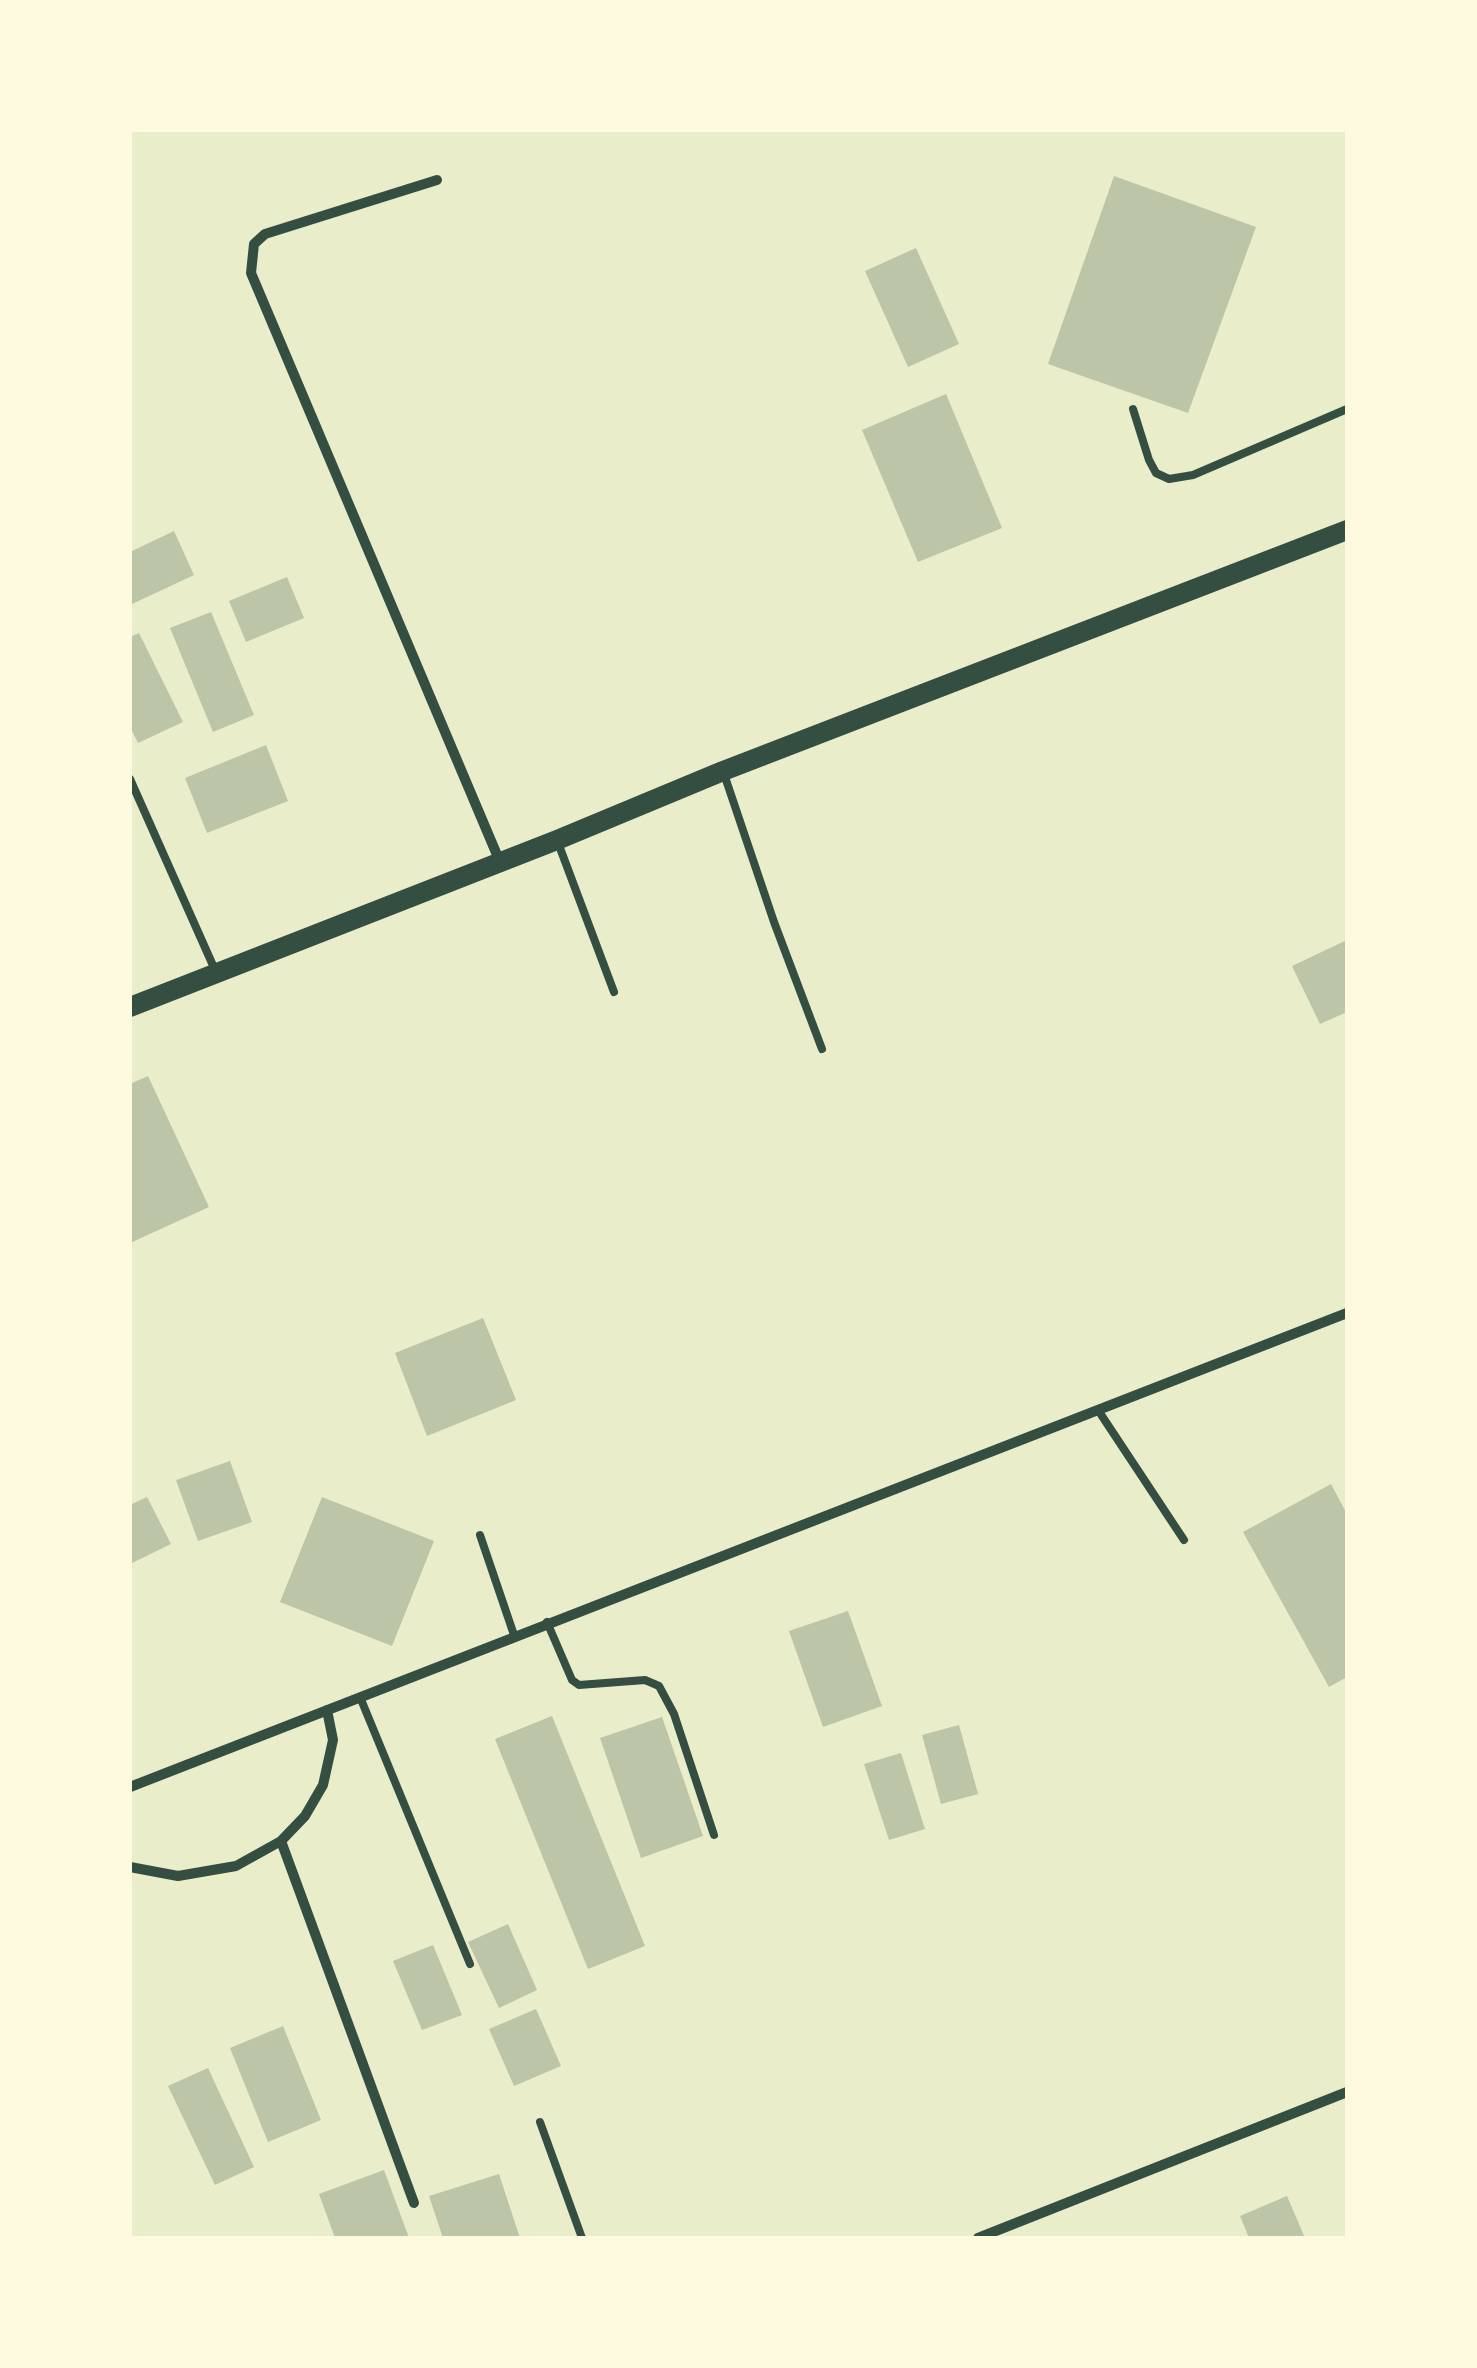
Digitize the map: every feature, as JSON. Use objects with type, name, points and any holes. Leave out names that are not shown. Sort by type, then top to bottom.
[{"type":"main road","points":[[130,1007],[1347,530]]},
{"type":"street","points":[[437,180],[265,234],[254,244],[251,273],[500,862]]},
{"type":"street","points":[[130,1787],[1347,1312]]},
{"type":"street","points":[[130,1866],[178,1876],[236,1866],[282,1841],[305,1816],[323,1785],[333,1740],[326,1710]]},
{"type":"street","points":[[282,1841],[414,2203]]},
{"type":"street","points":[[978,2238],[1347,2092]]},
{"type":"lane","points":[[1134,410],[1149,460],[1156,473],[1169,479],[1193,475],[1347,408]]},
{"type":"lane","points":[[724,771],[774,922],[822,1049]]},
{"type":"lane","points":[[130,779],[218,974]]},
{"type":"lane","points":[[558,840],[614,992]]},
{"type":"lane","points":[[1098,1410],[1184,1540]]},
{"type":"lane","points":[[480,1534],[514,1635]]},
{"type":"lane","points":[[547,1622],[572,1680],[579,1685],[645,1680],[659,1686],[674,1714],[714,1835]]},
{"type":"lane","points":[[360,1697],[470,1964]]},
{"type":"lane","points":[[540,2122],[582,2238]]},
{"type":"building","points":[[1114,176],[1256,227],[1188,413],[1048,364]]},
{"type":"building","points":[[916,248],[959,344],[908,367],[865,271]]},
{"type":"building","points":[[946,394],[1002,528],[918,562],[862,430]]},
{"type":"building","points":[[174,531],[194,575],[130,605],[130,552]]},
{"type":"building","points":[[287,577],[304,618],[246,642],[229,601]]},
{"type":"building","points":[[211,612],[254,715],[213,732],[170,628]]},
{"type":"building","points":[[139,633],[183,722],[138,743],[130,727],[130,637]]},
{"type":"building","points":[[266,745],[288,801],[207,833],[185,778]]},
{"type":"building","points":[[1347,940],[1347,1012],[1320,1024],[1292,966]]},
{"type":"building","points":[[148,1076],[209,1207],[130,1243],[130,1084]]},
{"type":"building","points":[[483,1318],[516,1400],[427,1436],[395,1353]]},
{"type":"building","points":[[230,1461],[252,1522],[198,1541],[176,1480]]},
{"type":"building","points":[[1331,1484],[1347,1514],[1347,1677],[1329,1687],[1243,1532]]},
{"type":"building","points":[[147,1497],[171,1544],[130,1564],[130,1505]]},
{"type":"building","points":[[322,1497],[434,1541],[392,1646],[280,1602]]},
{"type":"building","points":[[848,1611],[882,1706],[823,1727],[789,1631]]},
{"type":"building","points":[[552,1716],[645,1946],[588,1969],[495,1739]]},
{"type":"building","points":[[662,1717],[703,1836],[641,1858],[600,1738]]},
{"type":"building","points":[[959,1725],[978,1794],[941,1804],[922,1735]]},
{"type":"building","points":[[901,1753],[925,1829],[889,1840],[864,1764]]},
{"type":"building","points":[[508,1924],[537,1990],[499,2008],[468,1942]]},
{"type":"building","points":[[433,1945],[462,2015],[422,2030],[393,1961]]},
{"type":"building","points":[[536,2009],[561,2066],[514,2086],[489,2029]]},
{"type":"building","points":[[283,2026],[321,2120],[268,2142],[230,2048]]},
{"type":"building","points":[[208,2068],[254,2167],[215,2185],[168,2086]]},
{"type":"building","points":[[384,2170],[409,2238],[335,2238],[319,2194]]},
{"type":"building","points":[[499,2174],[520,2238],[443,2238],[429,2196]]},
{"type":"building","points":[[1287,2196],[1305,2238],[1249,2238],[1240,2216]]}]
